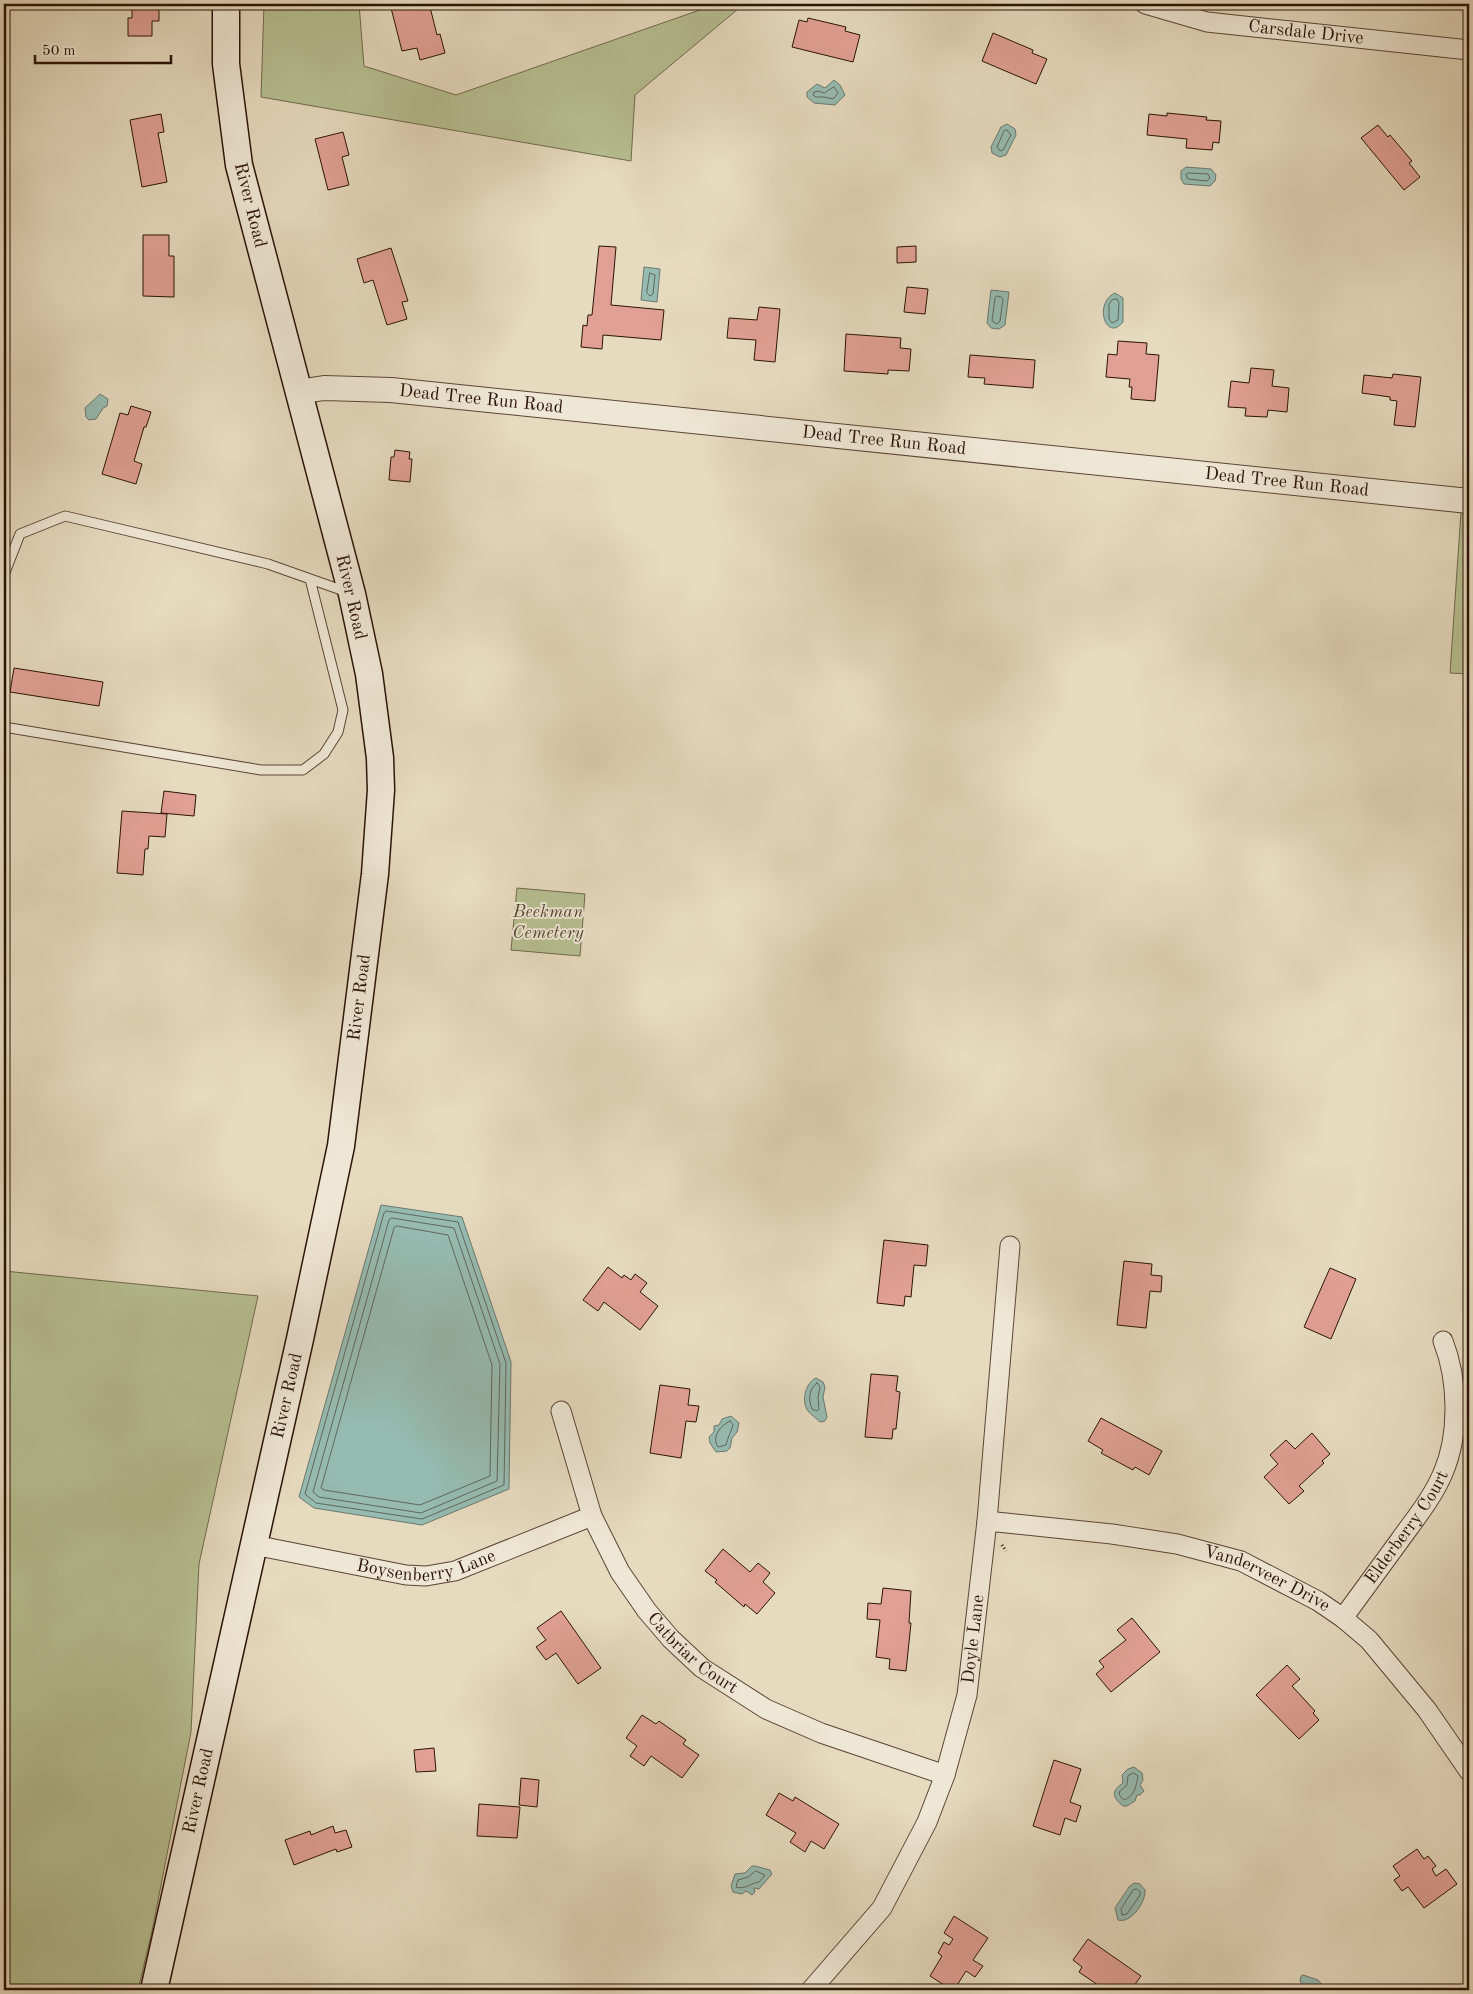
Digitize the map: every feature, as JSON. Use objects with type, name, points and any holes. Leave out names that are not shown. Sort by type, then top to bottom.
[{"type":"main road","name":"River Road","points":[[154,1990],[342,1146],[375,874],[381,790],[380,758],[369,674],[352,594],[239,165],[226,64],[226,4]]},
{"type":"street","name":"Carsdale Drive","points":[[1145,4],[1207,22],[1469,50]]},
{"type":"street","name":"Dead Tree Run Road","points":[[298,392],[324,388],[391,390],[1469,501]]},
{"type":"street","name":"Doyle Lane","points":[[811,1990],[882,1908],[927,1822],[945,1775],[967,1695],[987,1521],[1010,1246]]},
{"type":"street","name":"Elderberry Court","points":[[1343,1618],[1423,1509],[1444,1472],[1452,1436],[1456,1400],[1451,1361],[1443,1341]]},
{"type":"street","name":"Catbriar Court","points":[[561,1411],[592,1516],[620,1572],[648,1611],[672,1639],[702,1668],[774,1713],[821,1733],[945,1775]]},
{"type":"street","name":"Boysenberry Lane","points":[[254,1545],[406,1575],[426,1576],[455,1571],[592,1516]]},
{"type":"street","name":"Vanderveer Drive","points":[[987,1521],[1122,1535],[1177,1544],[1241,1561],[1318,1600],[1343,1618],[1368,1640],[1427,1710],[1469,1771]]},
{"type":"lane","points":[[4,575],[20,534],[65,516],[268,564],[352,594]]},
{"type":"lane","points":[[4,728],[261,770],[303,770],[324,754],[338,732],[343,710],[310,579]]},
{"type":"green space","points":[[264,4],[359,4],[364,66],[456,95],[717,4],[744,4],[635,95],[631,161],[261,97]]},
{"type":"green space","points":[[1461,512],[1469,512],[1469,674],[1450,673]]},
{"type":"green space","name":"Beekman Cemetery","points":[[517,888],[585,894],[580,956],[511,950]]},
{"type":"green space","points":[[4,1271],[258,1296],[199,1564],[191,1732],[152,1931],[138,1990],[4,1990]]},
{"type":"water","points":[[834,80],[840,85],[845,95],[835,105],[814,103],[807,97],[807,92],[817,84],[825,88]]},
{"type":"water","points":[[1007,124],[1015,129],[1016,135],[1006,155],[1000,157],[992,153],[991,147],[1001,127]]},
{"type":"water","points":[[1186,167],[1211,169],[1216,175],[1215,181],[1210,186],[1184,184],[1181,179],[1181,171]]},
{"type":"water","points":[[644,267],[660,269],[657,302],[641,300]]},
{"type":"water","points":[[991,290],[1009,292],[1005,325],[999,329],[991,328],[987,323]]},
{"type":"water","points":[[1115,293],[1123,298],[1123,322],[1117,327],[1111,328],[1104,319],[1103,312],[1108,298]]},
{"type":"water","points":[[100,394],[108,399],[107,406],[103,408],[96,419],[89,420],[86,417],[85,408]]},
{"type":"water","points":[[381,1205],[462,1217],[511,1362],[509,1489],[422,1525],[314,1508],[299,1497]]},
{"type":"water","points":[[816,1378],[823,1382],[825,1387],[823,1397],[827,1417],[825,1421],[820,1422],[808,1411],[805,1403],[807,1388],[812,1380]]},
{"type":"water","points":[[731,1416],[739,1423],[737,1432],[732,1438],[730,1448],[727,1451],[716,1452],[710,1443],[709,1437],[714,1432],[714,1426],[719,1425],[722,1419]]},
{"type":"water","points":[[1134,1767],[1142,1773],[1143,1780],[1140,1785],[1144,1791],[1137,1795],[1135,1801],[1127,1806],[1123,1806],[1114,1794],[1116,1789],[1123,1783],[1122,1775],[1128,1769]]},
{"type":"water","points":[[752,1866],[770,1870],[772,1874],[759,1889],[754,1888],[755,1892],[752,1895],[746,1891],[742,1894],[733,1892],[731,1886],[735,1874],[745,1873]]},
{"type":"water","points":[[1134,1883],[1140,1884],[1145,1890],[1143,1900],[1137,1911],[1128,1919],[1118,1920],[1115,1908],[1129,1887]]},
{"type":"water","points":[[1303,1975],[1318,1980],[1327,1990],[1307,1990],[1300,1981]]},
{"type":"building","points":[[132,4],[159,4],[159,21],[152,21],[152,36],[128,36],[128,18],[132,18]]},
{"type":"building","points":[[390,4],[415,4],[417,10],[430,7],[437,35],[440,34],[445,53],[420,60],[417,48],[402,51]]},
{"type":"building","points":[[808,18],[846,27],[845,31],[860,35],[853,62],[792,47],[799,20],[807,22]]},
{"type":"building","points":[[993,33],[1033,50],[1032,53],[1047,59],[1036,84],[982,61]]},
{"type":"building","points":[[1167,113],[1207,117],[1206,120],[1221,121],[1219,143],[1213,142],[1212,150],[1186,148],[1187,139],[1147,135],[1149,114],[1167,116]]},
{"type":"building","points":[[161,114],[164,132],[158,133],[167,182],[142,187],[130,120]]},
{"type":"building","points":[[1378,125],[1388,137],[1390,135],[1412,161],[1409,163],[1420,177],[1404,190],[1361,138]]},
{"type":"building","points":[[343,132],[349,155],[342,157],[349,185],[328,190],[315,139]]},
{"type":"building","points":[[143,235],[169,235],[169,256],[174,256],[174,297],[143,296]]},
{"type":"building","points":[[599,246],[616,247],[611,305],[664,310],[661,340],[603,335],[602,349],[581,347],[583,325],[587,326],[588,315],[592,315]]},
{"type":"building","points":[[916,246],[916,262],[897,263],[897,247]]},
{"type":"building","points":[[391,248],[408,301],[402,302],[407,319],[387,325],[373,280],[364,283],[357,259]]},
{"type":"building","points":[[907,287],[928,289],[925,314],[904,312]]},
{"type":"building","points":[[759,307],[780,309],[775,362],[754,360],[756,340],[727,338],[729,318],[757,320]]},
{"type":"building","points":[[846,334],[901,338],[900,348],[911,349],[909,371],[888,370],[888,374],[844,371]]},
{"type":"building","points":[[1118,341],[1147,343],[1146,354],[1159,355],[1155,401],[1131,399],[1132,387],[1129,387],[1130,379],[1106,377],[1108,354],[1117,355]]},
{"type":"building","points":[[970,355],[1035,360],[1033,388],[984,384],[985,378],[968,377]]},
{"type":"building","points":[[1251,368],[1274,370],[1272,386],[1289,388],[1287,412],[1268,410],[1267,417],[1245,416],[1246,408],[1228,407],[1231,381],[1249,383]]},
{"type":"building","points":[[1393,374],[1421,377],[1415,427],[1394,425],[1397,401],[1390,400],[1390,397],[1362,393],[1364,375],[1392,378]]},
{"type":"building","points":[[131,406],[151,412],[146,427],[144,427],[134,461],[142,464],[136,484],[102,474],[120,413],[128,415]]},
{"type":"building","points":[[395,450],[410,452],[409,459],[412,459],[410,482],[389,480],[391,457],[394,457]]},
{"type":"building","points":[[14,668],[103,682],[99,706],[10,692]]},
{"type":"building","points":[[164,791],[196,795],[194,816],[161,813]]},
{"type":"building","points":[[122,811],[167,814],[165,837],[149,836],[148,849],[145,849],[143,875],[117,873]]},
{"type":"building","points":[[884,1240],[928,1245],[926,1266],[914,1265],[911,1297],[905,1296],[904,1306],[877,1303]]},
{"type":"building","points":[[1124,1261],[1152,1264],[1151,1275],[1162,1276],[1161,1292],[1150,1291],[1146,1328],[1117,1325]]},
{"type":"building","points":[[608,1267],[622,1278],[624,1275],[631,1280],[635,1274],[647,1283],[640,1292],[658,1306],[640,1330],[604,1302],[598,1311],[583,1300]]},
{"type":"building","points":[[1330,1268],[1356,1279],[1331,1339],[1304,1327]]},
{"type":"building","points":[[871,1374],[898,1376],[896,1391],[900,1392],[896,1429],[893,1429],[892,1439],[865,1437]]},
{"type":"building","points":[[660,1385],[690,1389],[688,1405],[699,1406],[696,1422],[686,1421],[681,1458],[650,1453]]},
{"type":"building","points":[[1101,1418],[1162,1451],[1149,1475],[1135,1467],[1133,1470],[1101,1453],[1103,1450],[1088,1441]]},
{"type":"building","points":[[1312,1433],[1330,1454],[1322,1461],[1324,1463],[1299,1486],[1304,1491],[1289,1504],[1264,1477],[1278,1464],[1270,1455],[1286,1440],[1295,1449]]},
{"type":"building","points":[[723,1549],[750,1572],[758,1563],[770,1573],[763,1582],[775,1593],[757,1614],[745,1604],[744,1607],[715,1582],[717,1580],[705,1571]]},
{"type":"building","points":[[883,1588],[911,1591],[909,1623],[911,1623],[906,1671],[889,1669],[890,1659],[876,1657],[880,1620],[867,1619],[868,1603],[881,1604]]},
{"type":"building","points":[[561,1611],[601,1668],[578,1684],[556,1653],[546,1660],[536,1647],[546,1640],[537,1628]]},
{"type":"building","points":[[1132,1618],[1160,1652],[1111,1692],[1096,1674],[1104,1667],[1099,1661],[1126,1640],[1117,1630]]},
{"type":"building","points":[[1287,1665],[1300,1679],[1292,1686],[1315,1711],[1313,1713],[1319,1720],[1299,1739],[1256,1695]]},
{"type":"building","points":[[642,1715],[656,1724],[659,1721],[686,1740],[683,1744],[699,1755],[682,1778],[651,1756],[644,1766],[630,1756],[637,1746],[626,1738]]},
{"type":"building","points":[[434,1748],[436,1771],[416,1772],[414,1750]]},
{"type":"building","points":[[1054,1760],[1081,1769],[1070,1802],[1081,1806],[1076,1822],[1065,1818],[1060,1835],[1033,1826]]},
{"type":"building","points":[[521,1778],[539,1780],[537,1807],[519,1805]]},
{"type":"building","points":[[779,1793],[793,1801],[795,1797],[839,1824],[824,1849],[811,1841],[805,1852],[790,1842],[796,1833],[766,1815]]},
{"type":"building","points":[[479,1804],[520,1807],[517,1838],[477,1836]]},
{"type":"building","points":[[333,1826],[335,1833],[346,1830],[352,1847],[337,1852],[336,1849],[294,1865],[285,1840],[310,1831],[311,1835]]},
{"type":"building","points":[[1417,1849],[1424,1859],[1428,1856],[1436,1866],[1432,1869],[1436,1876],[1446,1869],[1457,1884],[1424,1908],[1408,1887],[1402,1891],[1394,1880],[1400,1876],[1393,1866]]},
{"type":"building","points":[[954,1916],[988,1938],[973,1960],[983,1966],[975,1977],[966,1971],[954,1990],[952,1990],[930,1976],[942,1956],[938,1953],[944,1942],[949,1945],[953,1939],[944,1933]]},
{"type":"building","points":[[1088,1939],[1141,1976],[1131,1990],[1105,1990],[1079,1972],[1082,1967],[1073,1960]]}]
